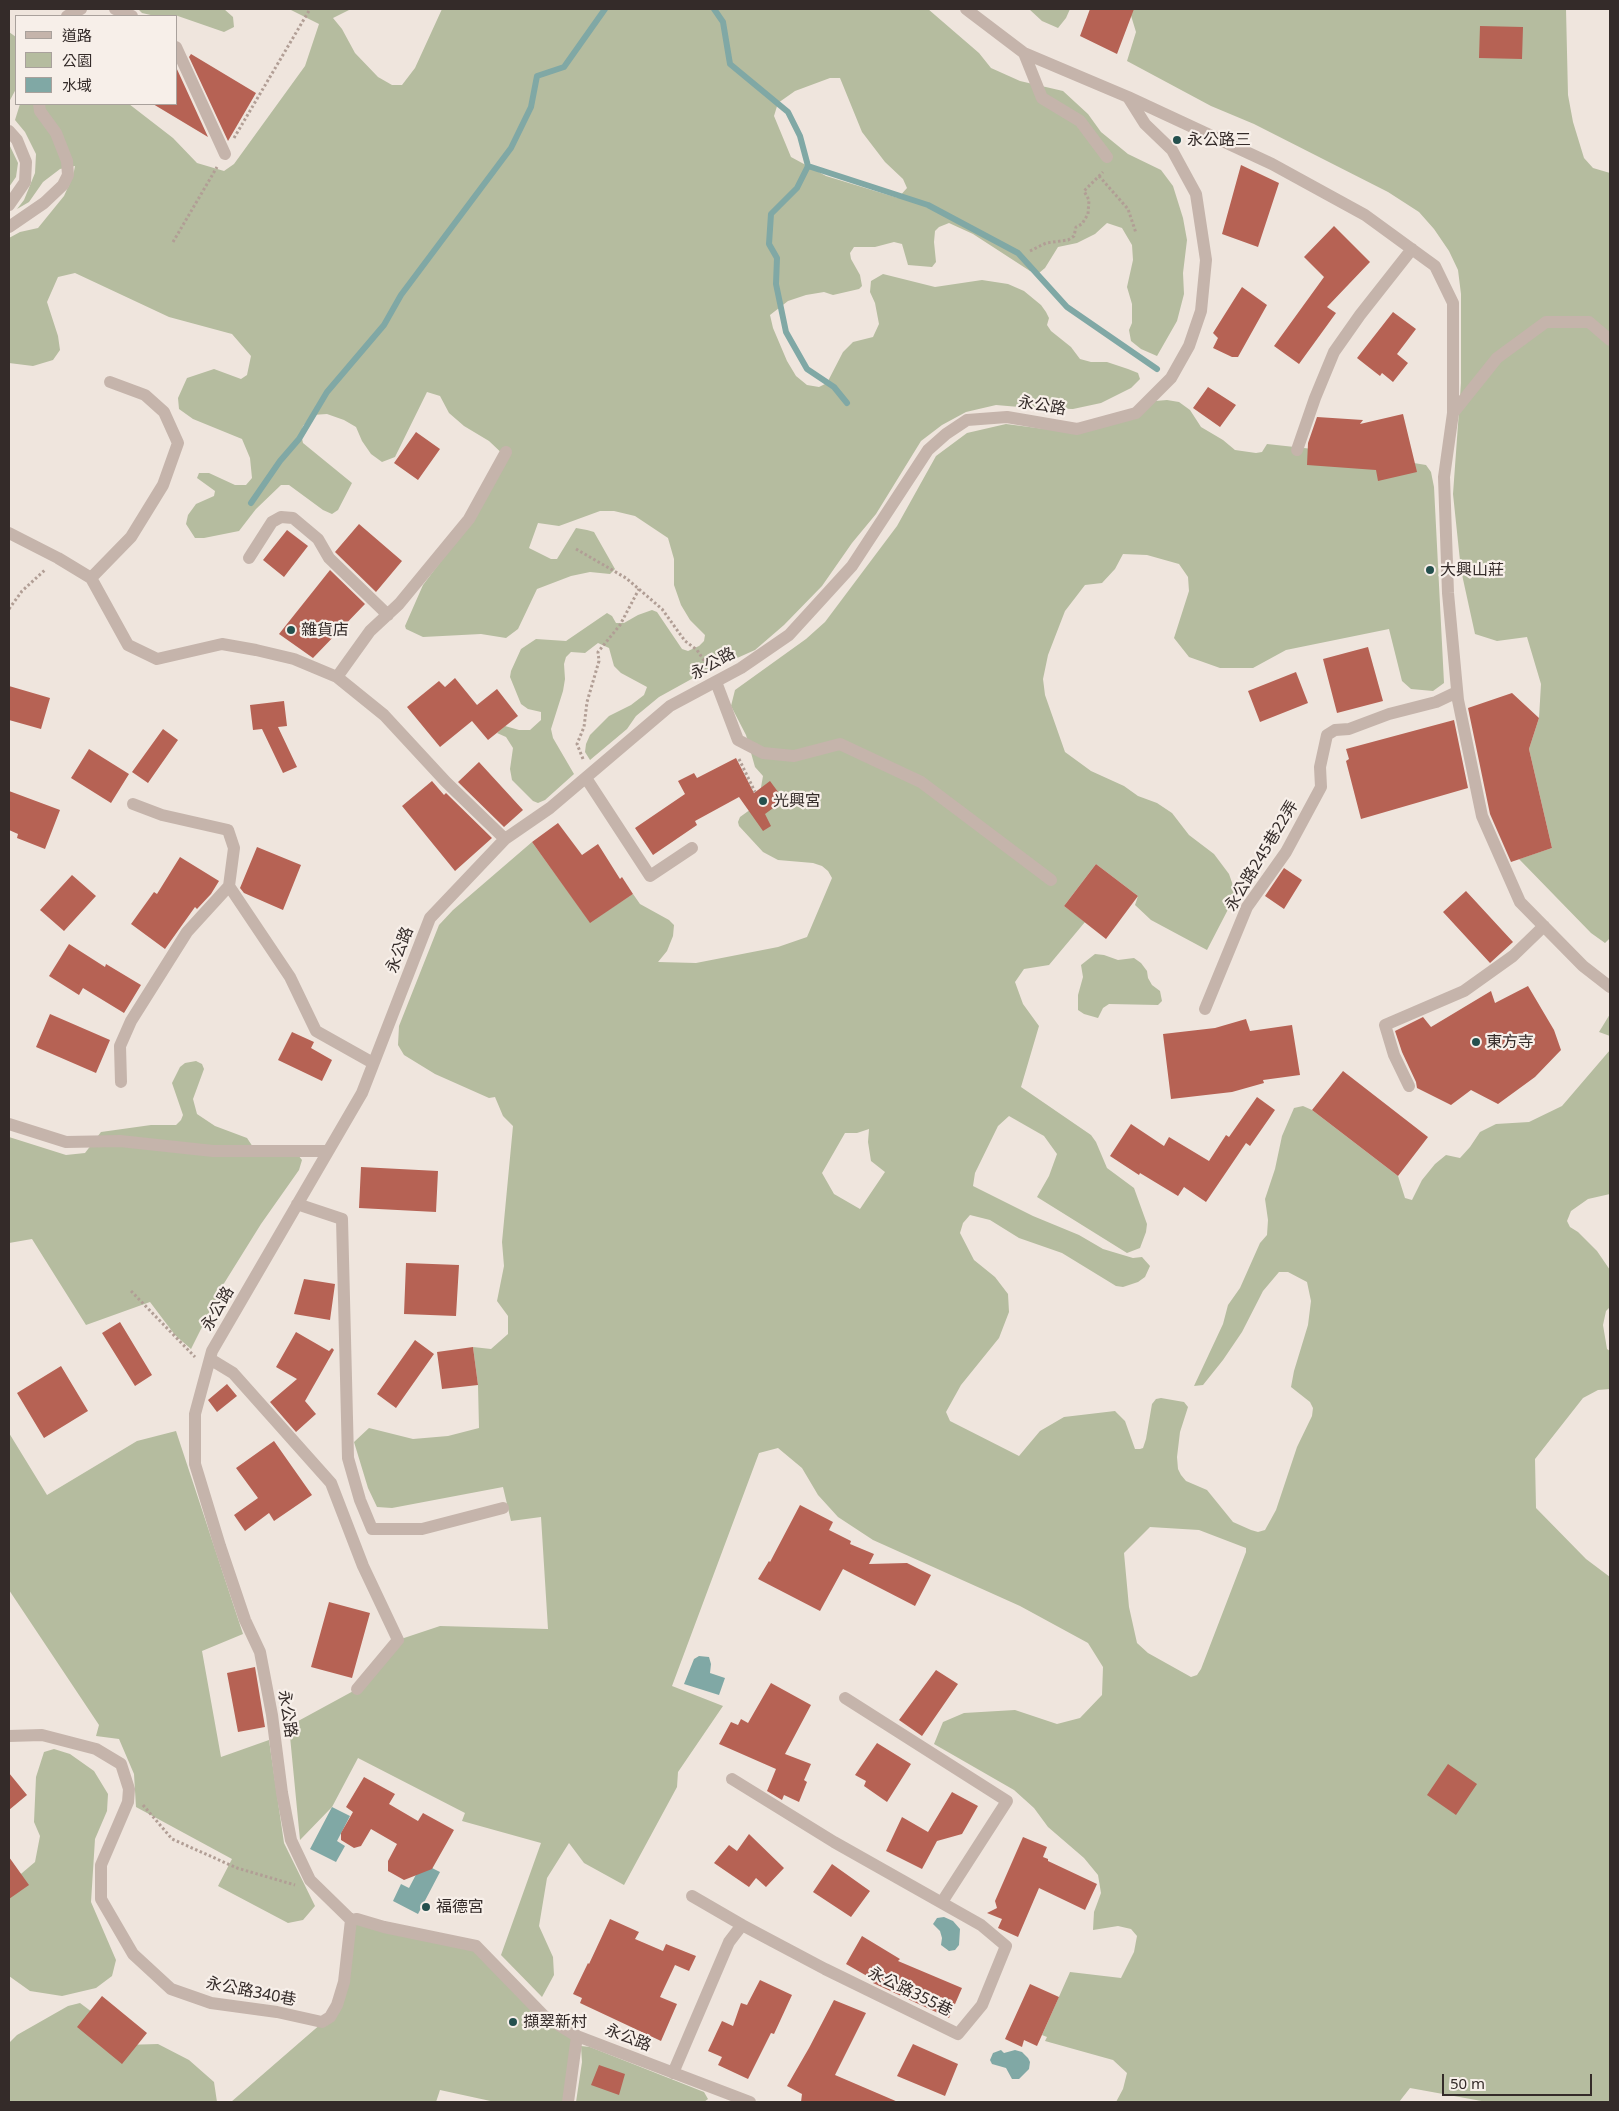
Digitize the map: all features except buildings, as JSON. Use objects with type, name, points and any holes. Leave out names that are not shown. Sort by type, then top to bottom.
[{"type":"street","points":[[69,15],[81,9]]},
{"type":"street","points":[[115,9],[130,15]]},
{"type":"street","points":[[966,9],[1024,53],[1128,97],[1272,164],[1364,216],[1435,266],[1452,303],[1453,413],[1444,477],[1448,593],[1457,692],[1482,816],[1520,902],[1583,966],[1610,987]]},
{"type":"street","points":[[178,50],[225,154]]},
{"type":"street","points":[[1024,53],[1042,98],[1080,121],[1107,157]]},
{"type":"street","name":"永公路","points":[[750,2102],[577,2036],[544,2016],[476,1946],[384,1927],[357,1919],[351,1920],[310,1880],[291,1840],[282,1792],[272,1715],[260,1652],[245,1620],[195,1464],[195,1414],[212,1351],[362,1092],[430,918],[505,839],[550,808],[670,706],[713,676],[741,668],[789,635],[852,566],[928,450],[946,434],[967,420],[1007,417],[1077,429],[1136,413],[1171,378],[1189,346],[1202,311],[1206,260],[1196,194],[1172,150],[1145,124],[1128,97]]},
{"type":"street","points":[[9,227],[44,203],[63,185],[68,175],[67,161],[56,133],[40,112],[39,105]]},
{"type":"street","points":[[9,131],[17,140],[26,162],[25,182],[9,205]]},
{"type":"street","points":[[1297,450],[1315,398],[1334,352],[1360,315],[1412,250]]},
{"type":"street","points":[[1453,413],[1497,358],[1546,322],[1589,322],[1610,340]]},
{"type":"street","points":[[91,578],[131,537],[163,485],[178,443],[164,412],[145,395],[110,382]]},
{"type":"street","points":[[337,677],[370,631],[399,604],[470,519],[506,452]]},
{"type":"street","points":[[249,558],[272,522],[281,518],[293,518],[318,539],[329,558],[388,615]]},
{"type":"street","points":[[9,534],[58,558],[91,578],[128,645],[157,659],[222,644],[294,659],[337,677],[384,715],[446,782],[505,839]]},
{"type":"street","points":[[713,676],[738,740],[763,753],[794,756],[840,744],[921,782],[1051,880]]},
{"type":"street","name":"永公路245巷22弄","points":[[1205,1009],[1247,907],[1286,852],[1321,787],[1320,767],[1327,735],[1334,730],[1349,729],[1389,714],[1436,702],[1457,692]]},
{"type":"street","points":[[586,778],[650,876],[692,848]]},
{"type":"street","points":[[121,1082],[120,1046],[131,1021],[187,932],[229,886],[234,848],[228,830],[162,815],[133,804]]},
{"type":"street","points":[[229,886],[290,977],[316,1031],[373,1063]]},
{"type":"street","points":[[1409,1086],[1394,1055],[1385,1025],[1464,991],[1513,956],[1544,926]]},
{"type":"street","points":[[9,1124],[66,1142],[120,1141],[213,1151],[328,1151]]},
{"type":"street","points":[[298,1204],[342,1219],[348,1458],[360,1500],[372,1530],[422,1529],[503,1508]]},
{"type":"street","points":[[210,1360],[233,1373],[331,1483],[363,1566],[398,1640],[357,1689]]},
{"type":"street","points":[[845,1698],[1007,1801],[942,1902]]},
{"type":"street","points":[[9,1736],[42,1735],[96,1749],[121,1764],[129,1790]]},
{"type":"street","name":"永公路355巷","points":[[692,1896],[825,1969],[958,2034],[982,2005],[1006,1946],[981,1925],[834,1842],[732,1779]]},
{"type":"street","name":"永公路340巷","points":[[129,1790],[128,1802],[101,1865],[101,1899],[133,1954],[171,1989],[211,2004],[277,2012],[322,2022],[330,2016],[337,2005],[344,1982],[351,1920]]},
{"type":"street","points":[[673,2073],[729,1942],[742,1925]]},
{"type":"street","points":[[568,2102],[577,2036]]},
{"type":"path","points":[[173,242],[310,9]]},
{"type":"path","points":[[1030,251],[1046,243],[1068,240],[1074,236],[1076,227],[1082,224],[1088,214],[1089,200],[1084,191],[1109,166],[1107,157]]},
{"type":"path","points":[[1099,176],[1128,209],[1136,233]]},
{"type":"path","points":[[576,549],[626,578],[662,609],[685,641],[697,650],[713,676]]},
{"type":"path","points":[[9,608],[22,591],[58,558]]},
{"type":"path","points":[[577,744],[584,727],[587,702],[599,661],[598,652],[620,625],[639,589]]},
{"type":"path","points":[[738,740],[735,749],[755,792]]},
{"type":"path","points":[[131,1291],[193,1357],[210,1360]]},
{"type":"path","points":[[129,1790],[172,1839],[237,1868],[298,1885],[306,1891],[322,1891]]},
{"type":"green space","points":[[138,9],[224,9],[233,17],[234,27],[224,32],[178,15],[151,15],[142,13]]},
{"type":"green space","points":[[289,9],[351,9],[333,18],[342,29],[355,53],[378,77],[392,85],[402,85],[415,68],[442,9],[928,9],[979,53],[991,68],[1020,81],[1063,91],[1088,114],[1101,132],[1128,154],[1161,170],[1173,186],[1183,218],[1187,240],[1183,273],[1184,294],[1177,321],[1157,356],[1141,349],[1131,341],[1129,330],[1132,323],[1132,304],[1127,287],[1133,260],[1132,245],[1122,228],[1107,223],[1095,234],[1077,243],[1058,247],[1045,268],[1039,273],[1030,271],[973,234],[949,223],[935,231],[936,262],[932,267],[908,265],[902,244],[894,242],[875,247],[854,247],[850,253],[851,259],[860,275],[862,286],[859,289],[833,295],[824,292],[806,295],[788,301],[770,315],[773,328],[787,361],[796,376],[807,385],[819,387],[827,383],[843,352],[853,342],[873,337],[879,324],[875,303],[870,292],[871,281],[883,274],[935,287],[982,280],[1008,284],[1024,291],[1041,305],[1049,318],[1047,325],[1051,331],[1071,347],[1080,359],[1091,362],[1107,362],[1128,369],[1138,373],[1140,379],[1131,388],[1101,403],[1073,409],[996,405],[966,412],[942,425],[921,441],[876,514],[852,543],[822,586],[784,625],[755,650],[697,676],[659,697],[636,716],[627,729],[590,760],[585,752],[590,735],[609,716],[631,705],[644,695],[647,687],[621,673],[614,666],[609,648],[598,643],[585,653],[571,652],[566,657],[564,664],[565,679],[563,691],[551,729],[553,738],[574,774],[545,800],[538,803],[533,801],[512,780],[510,769],[513,748],[506,737],[497,733],[505,726],[519,730],[530,730],[541,720],[541,712],[528,709],[521,704],[510,677],[521,649],[536,639],[566,641],[607,613],[612,616],[616,623],[624,623],[652,610],[657,612],[682,649],[688,651],[699,646],[704,641],[705,635],[690,620],[681,605],[674,585],[674,559],[668,538],[635,516],[614,511],[600,511],[559,526],[538,523],[529,548],[551,559],[557,559],[576,528],[587,530],[594,532],[615,569],[610,574],[590,572],[571,576],[537,589],[518,629],[506,638],[481,634],[423,637],[406,629],[405,626],[423,585],[447,553],[508,459],[489,441],[464,426],[449,413],[440,396],[427,392],[395,457],[382,462],[371,454],[362,441],[356,427],[327,414],[312,415],[303,426],[301,434],[303,443],[352,483],[338,510],[332,514],[323,510],[289,485],[281,485],[256,509],[239,531],[195,538],[186,524],[188,515],[196,504],[214,496],[215,491],[197,478],[199,473],[209,473],[235,485],[246,485],[252,478],[250,458],[242,439],[193,419],[179,409],[178,398],[187,378],[214,369],[241,379],[247,375],[251,356],[232,334],[169,317],[75,273],[58,277],[47,302],[58,336],[60,350],[53,360],[33,366],[9,363],[9,238],[20,232],[38,228],[64,196],[73,176],[75,166],[60,169],[43,182],[29,202],[17,209],[24,200],[35,173],[36,154],[25,132],[15,120],[20,105],[130,105],[173,138],[197,163],[224,171],[234,164],[305,66],[319,24]],"holes":[[[830,78],[840,78],[862,132],[885,162],[903,179],[907,188],[898,198],[826,176],[791,157],[774,116],[778,103],[795,91]]]},
{"type":"green space","points":[[1029,9],[1070,9],[1058,28],[1042,21]]},
{"type":"green space","points":[[1129,9],[1566,9],[1568,95],[1573,122],[1584,158],[1593,168],[1610,173],[1610,938],[1605,943],[1591,933],[1519,859],[1552,848],[1529,749],[1539,718],[1541,684],[1527,637],[1497,641],[1475,634],[1461,570],[1453,494],[1461,383],[1461,294],[1458,270],[1449,251],[1434,229],[1419,212],[1388,192],[1254,124],[1211,106],[1127,61],[1136,32]]},
{"type":"green space","points":[[9,32],[15,36],[15,91],[9,102]]},
{"type":"green space","points":[[9,144],[18,163],[16,177],[9,187]]},
{"type":"green space","points":[[1155,401],[1179,402],[1190,410],[1201,427],[1223,440],[1235,450],[1262,452],[1267,444],[1359,454],[1426,465],[1431,472],[1434,487],[1444,683],[1433,691],[1411,689],[1402,681],[1389,629],[1286,650],[1253,668],[1220,668],[1189,657],[1174,638],[1189,591],[1188,577],[1179,564],[1147,555],[1123,554],[1115,569],[1102,583],[1085,585],[1065,611],[1048,655],[1043,679],[1045,695],[1065,752],[1091,771],[1124,786],[1138,796],[1157,803],[1172,813],[1189,835],[1214,854],[1229,874],[1236,894],[1207,950],[1151,920],[1135,905],[1138,896],[1096,864],[1064,906],[1085,922],[1049,965],[1024,969],[1015,982],[1023,1004],[1039,1026],[1021,1087],[1091,1135],[1107,1168],[1134,1188],[1147,1224],[1146,1232],[1140,1248],[1127,1253],[1037,1197],[1049,1176],[1057,1154],[1044,1136],[1009,1116],[998,1126],[975,1173],[973,1186],[1033,1216],[1079,1235],[1103,1249],[1133,1258],[1142,1257],[1150,1266],[1145,1277],[1138,1282],[1123,1287],[1116,1286],[1062,1253],[1019,1238],[990,1220],[970,1215],[963,1223],[960,1233],[974,1260],[995,1277],[1008,1294],[1009,1312],[999,1338],[961,1385],[946,1412],[950,1421],[1019,1456],[1040,1431],[1064,1417],[1115,1411],[1125,1421],[1135,1449],[1140,1449],[1143,1448],[1146,1439],[1152,1404],[1156,1399],[1161,1398],[1184,1402],[1188,1407],[1180,1432],[1177,1457],[1178,1469],[1181,1475],[1186,1481],[1207,1490],[1233,1522],[1258,1532],[1265,1530],[1276,1510],[1297,1447],[1312,1416],[1313,1408],[1310,1402],[1291,1387],[1308,1325],[1311,1301],[1307,1282],[1288,1272],[1279,1272],[1263,1291],[1242,1332],[1223,1360],[1203,1385],[1194,1386],[1223,1324],[1228,1305],[1240,1288],[1260,1243],[1267,1235],[1268,1220],[1265,1199],[1275,1169],[1282,1136],[1294,1108],[1303,1106],[1312,1110],[1398,1176],[1405,1198],[1412,1200],[1422,1180],[1435,1164],[1446,1155],[1460,1158],[1480,1132],[1496,1124],[1529,1122],[1562,1106],[1610,1050],[1610,1194],[1588,1199],[1571,1211],[1567,1221],[1570,1227],[1578,1232],[1597,1251],[1610,1270],[1610,1307],[1606,1311],[1603,1325],[1607,1349],[1610,1351],[1610,1389],[1598,1390],[1583,1398],[1535,1459],[1536,1508],[1586,1559],[1610,1577],[1610,2102],[1487,2102],[1410,2088],[1399,2102],[1116,2102],[1123,2089],[1127,2073],[1113,2060],[1045,2041],[1047,2037],[1042,2035],[1070,1972],[1121,1978],[1134,1952],[1137,1936],[1131,1929],[1118,1926],[1093,1930],[1094,1912],[1101,1893],[1098,1875],[1084,1858],[1048,1827],[1034,1808],[1014,1790],[934,1744],[943,1722],[964,1713],[1015,1710],[1057,1724],[1080,1718],[1102,1695],[1103,1667],[1088,1643],[1020,1606],[873,1540],[838,1517],[818,1495],[802,1468],[778,1448],[759,1453],[672,1686],[723,1706],[678,1772],[677,1787],[624,1885],[584,1863],[569,1843],[547,1878],[539,1926],[553,1957],[554,1975],[542,1997],[501,1955],[541,1843],[462,1821],[465,1813],[358,1758],[332,1807],[300,1840],[289,1726],[357,1689],[398,1640],[440,1626],[548,1629],[541,1517],[511,1521],[503,1487],[392,1508],[377,1507],[368,1488],[354,1442],[369,1428],[413,1439],[448,1436],[479,1428],[478,1385],[473,1347],[491,1349],[508,1334],[508,1316],[497,1301],[504,1266],[502,1242],[513,1126],[503,1116],[495,1097],[489,1098],[435,1074],[404,1055],[398,1045],[399,1026],[439,925],[453,910],[532,842],[590,922],[633,894],[640,904],[669,920],[674,925],[673,936],[667,951],[658,962],[696,963],[778,947],[807,937],[832,878],[822,866],[813,863],[778,860],[763,852],[739,826],[740,817],[758,804],[763,776],[755,767],[746,735],[731,706],[735,690],[806,639],[825,622],[897,526],[936,456],[967,433],[1006,424],[1076,433]],"holes":[[[869,1129],[868,1142],[871,1161],[885,1172],[860,1209],[834,1194],[822,1173],[845,1133],[857,1133]],[[1150,1527],[1199,1530],[1246,1548],[1201,1669],[1197,1675],[1191,1677],[1148,1653],[1137,1643],[1129,1607],[1124,1553]]]},
{"type":"green space","points":[[1095,954],[1118,960],[1134,958],[1147,971],[1152,985],[1160,991],[1162,1001],[1158,1005],[1109,1004],[1103,1008],[1098,1018],[1078,1010],[1078,995],[1083,977],[1081,965]]},
{"type":"green space","points":[[1610,1014],[1610,1036],[1599,1032]]},
{"type":"green space","points":[[196,1061],[202,1064],[204,1069],[193,1099],[197,1114],[215,1126],[247,1138],[259,1156],[298,1155],[302,1160],[299,1170],[261,1224],[223,1285],[191,1349],[175,1335],[150,1302],[86,1325],[32,1239],[9,1243],[9,1137],[66,1155],[85,1153],[101,1132],[151,1125],[176,1125],[183,1115],[172,1083],[180,1067],[185,1063]]},
{"type":"green space","points":[[176,1431],[243,1634],[202,1651],[221,1757],[269,1740],[284,1843],[315,1906],[303,1920],[288,1923],[218,1886],[232,1859],[136,1807],[134,1774],[119,1739],[96,1736],[99,1725],[9,1590],[9,1433],[47,1495],[137,1441]]},
{"type":"green space","points":[[54,1749],[70,1754],[94,1771],[108,1794],[107,1811],[95,1839],[91,1902],[116,1960],[112,1976],[96,1988],[62,1996],[30,1991],[9,1976],[9,1884],[35,1862],[40,1836],[34,1822],[36,1777],[44,1752]]},
{"type":"green space","points":[[351,1920],[476,1946],[544,2016],[577,2036],[568,2102],[495,2102],[440,2090],[436,2102],[231,2102],[322,2023],[337,2005]]},
{"type":"green space","points":[[80,2003],[100,2018],[124,2045],[158,2044],[189,2060],[214,2082],[217,2102],[9,2102],[9,2043],[17,2035],[68,2006]]},
{"type":"green space","points":[[581,2046],[590,2047],[704,2092],[708,2099],[704,2102],[576,2102],[582,2062]]},
{"type":"water","points":[[699,1656],[709,1657],[711,1664],[710,1673],[725,1678],[719,1695],[684,1684],[694,1659]]},
{"type":"water","points":[[332,1807],[350,1816],[337,1841],[345,1846],[336,1862],[310,1849]]},
{"type":"water","points":[[422,1863],[440,1872],[418,1914],[393,1901],[401,1884],[409,1888]]},
{"type":"water","points":[[944,1917],[953,1921],[960,1929],[959,1945],[955,1950],[949,1951],[941,1945],[940,1931],[933,1924],[937,1918]]},
{"type":"water","points":[[1001,2050],[1004,2053],[1015,2050],[1022,2052],[1028,2058],[1030,2062],[1029,2069],[1019,2079],[1012,2079],[1006,2068],[992,2064],[990,2060],[993,2053]]},
{"type":"waterway","points":[[251,503],[280,461],[299,439],[327,392],[384,325],[401,295],[511,148],[531,107],[537,76],[564,67],[605,9]]},
{"type":"waterway","points":[[714,9],[723,22],[730,64],[788,112],[800,136],[808,166],[797,188],[771,214],[769,244],[777,258],[776,284],[786,332],[807,369],[834,387],[847,403]]},
{"type":"waterway","points":[[808,166],[928,205],[1018,253],[1067,307],[1157,369]]},
{"type":"place","name":"永公路三","points":[[1177,140]]},
{"type":"place","name":"大興山莊","points":[[1430,570]]},
{"type":"place","name":"雜貨店","points":[[291,630]]},
{"type":"place","name":"光興宮","points":[[763,801]]},
{"type":"place","name":"東方寺","points":[[1476,1042]]},
{"type":"place","name":"福德宮","points":[[426,1907]]},
{"type":"place","name":"擷翠新村","points":[[513,2022]]}]
